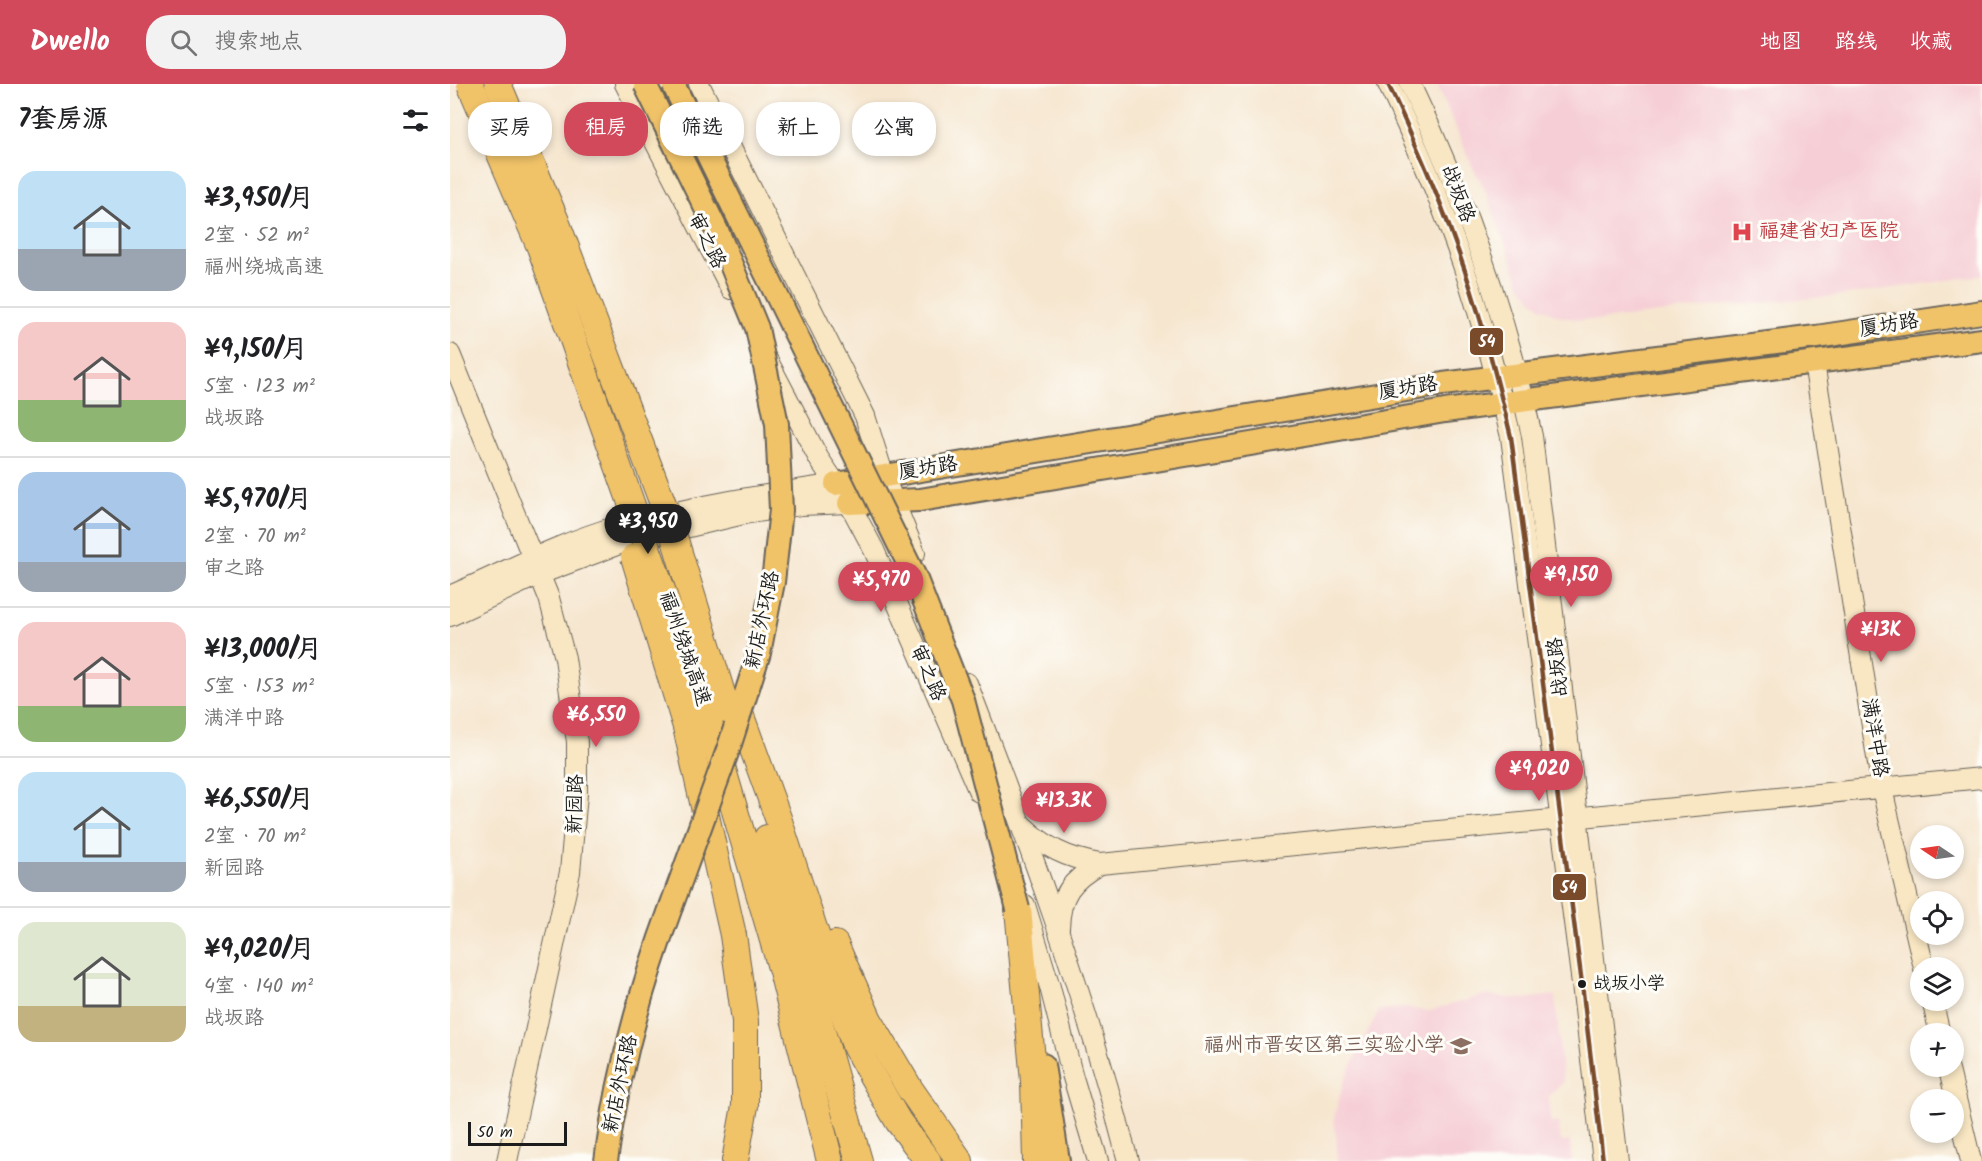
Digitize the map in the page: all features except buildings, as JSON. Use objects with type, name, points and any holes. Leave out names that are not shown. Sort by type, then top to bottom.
[{"type":"highway","name":"福州绕城高速","points":[[470,84],[540,247],[783,894],[858,1156]]},
{"type":"highway","name":"福州绕城高速","points":[[498,84],[556,221],[668,517],[715,716],[830,1161]]},
{"type":"highway","points":[[715,716],[778,818],[868,1020],[910,1089],[960,1161]]},
{"type":"highway","points":[[715,716],[733,935],[745,1021],[745,1106],[735,1161]]},
{"type":"highway","points":[[778,818],[856,1048],[898,1121],[928,1161]]},
{"type":"highway","points":[[1018,909],[1034,1081],[1036,1161]]},
{"type":"main road","name":"审之路","points":[[625,84],[819,459],[849,503],[874,550],[1014,872],[1050,987],[1072,1074],[1098,1161]]},
{"type":"main road","name":"新店外环路","points":[[606,1161],[632,1030],[656,947],[729,747],[759,653],[773,582],[781,510],[777,424],[757,328],[718,232],[645,84]]},
{"type":"main road","points":[[673,84],[915,577],[963,700],[1018,909],[1058,1161]]},
{"type":"main road","name":"审之路","points":[[699,84],[865,416],[884,477],[928,582],[1019,823],[1091,1035],[1128,1161]]},
{"type":"main road","name":"战坂路","points":[[1388,84],[1422,158],[1455,240],[1514,402],[1515,462],[1618,1161]]},
{"type":"main road","name":"战坂路","points":[[1410,84],[1432,129],[1494,295],[1506,375]]},
{"type":"main road","name":"厦坊路","points":[[836,484],[1443,384],[1816,337],[1982,312]]},
{"type":"main road","name":"厦坊路","points":[[849,503],[920,500],[1514,402],[1982,340]]},
{"type":"main road","name":"新园路","points":[[450,354],[556,620],[569,679],[577,742],[578,794],[575,837],[565,902],[507,1161]]},
{"type":"main road","name":"满洋中路","points":[[1814,363],[1882,789],[1921,957]]},
{"type":"main road","points":[[450,616],[536,567],[619,526],[759,496],[836,484]]},
{"type":"main road","points":[[450,597],[536,567],[663,532],[774,509],[801,505],[849,503]]},
{"type":"main road","points":[[1019,823],[1044,844],[1061,854],[1100,864],[1982,778]]},
{"type":"main road","name":"战坂路","points":[[1569,818],[1603,1161]]},
{"type":"main road","points":[[1058,934],[1059,913],[1065,895],[1081,877],[1100,864]]},
{"type":"main road","points":[[1951,1077],[1971,1161]]},
{"type":"shaded area","name":"福建省妇产医院","points":[[1437,84],[1982,84],[1982,275],[1839,296],[1717,306],[1601,320],[1579,320],[1559,316],[1540,307],[1521,286],[1485,190],[1472,166]]},
{"type":"shaded area","name":"福州市晋安区第三实验小学","points":[[1483,995],[1523,999],[1555,995],[1563,1082],[1548,1097],[1551,1123],[1558,1122],[1561,1142],[1570,1141],[1572,1161],[1338,1161],[1334,1117],[1344,1081],[1379,1010],[1408,1008],[1429,1011]]},
{"type":"transit line","name":"54","points":[[1388,84],[1431,180],[1463,264],[1486,338],[1511,437],[1603,1161]]},
{"type":"place","name":"福建省妇产医院","points":[[1742,232]]},
{"type":"place","name":"战坂小学","points":[[1582,984]]},
{"type":"place","name":"福州市晋安区第三实验小学","points":[[1461,1046]]}]
